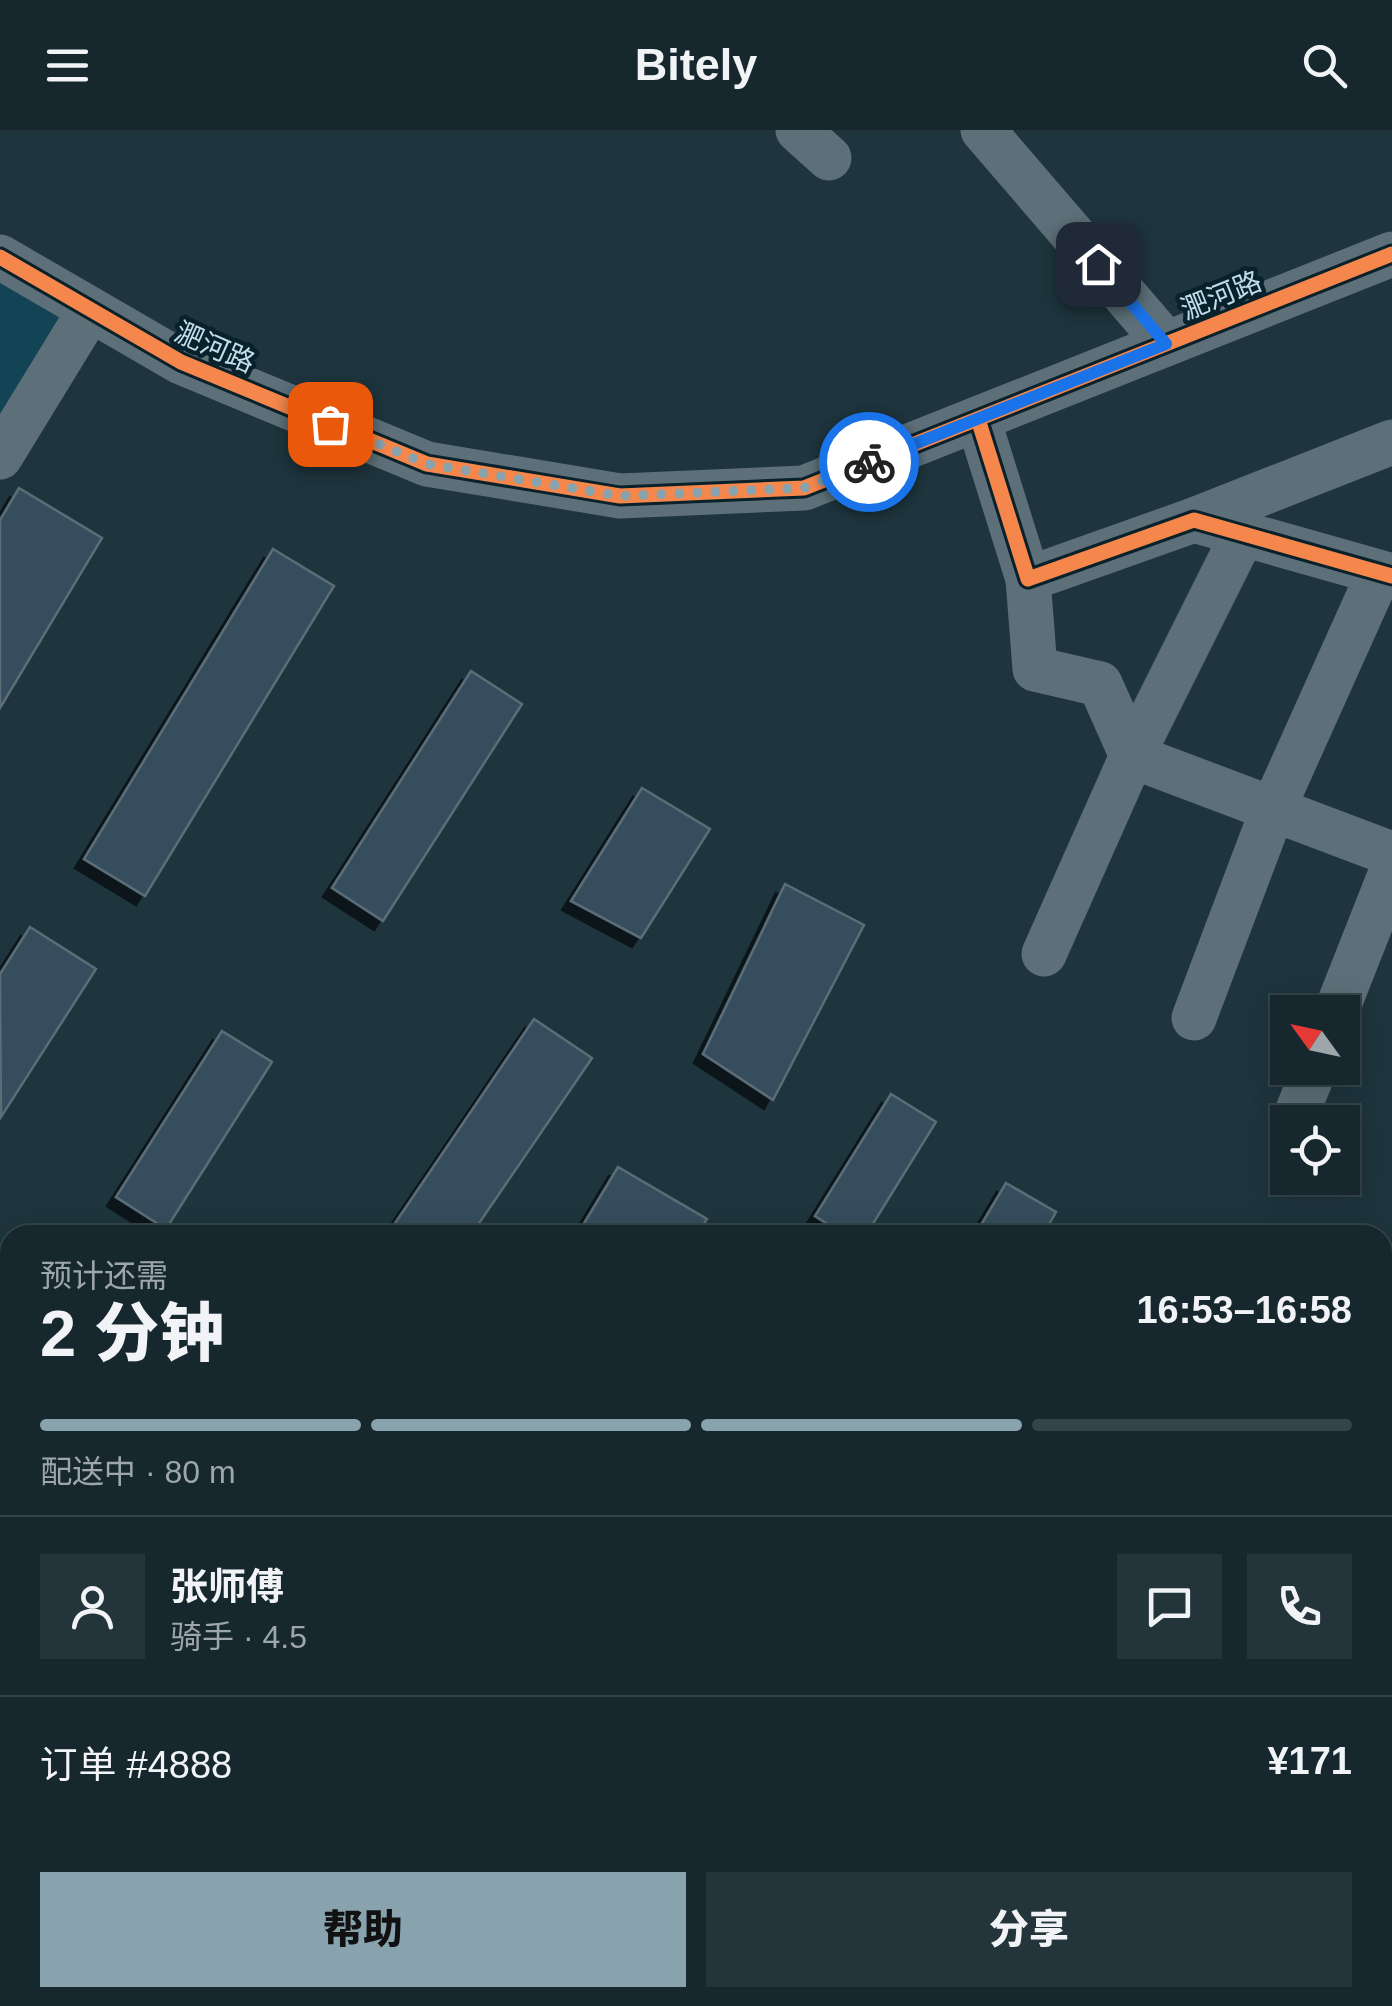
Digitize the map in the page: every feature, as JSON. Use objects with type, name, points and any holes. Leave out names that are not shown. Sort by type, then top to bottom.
[{"type":"street","points":[[983,130],[1166,344]]},
{"type":"street","name":"淝河路","points":[[0,257],[181,362],[427,464],[620,496],[804,488],[1392,254]]},
{"type":"street","points":[[0,457],[90,310]]},
{"type":"street","points":[[978,418],[1028,579],[1035,669],[1100,684],[1132,756],[1392,854]]},
{"type":"street","points":[[1028,579],[1194,520],[1392,442]]},
{"type":"street","points":[[1194,520],[1386,574],[1273,810],[1194,1018]]},
{"type":"street","points":[[1044,954],[1132,756],[1243,534]]},
{"type":"street","points":[[1343,995],[1392,870]]},
{"type":"shaded area","points":[[0,257],[90,310],[0,457]]},
{"type":"building","points":[[19,488],[102,538],[0,708],[0,520]]},
{"type":"building","points":[[273,549],[334,586],[145,896],[84,859]]},
{"type":"building","points":[[471,671],[522,704],[383,921],[332,888]]},
{"type":"building","points":[[642,788],[710,829],[641,938],[571,901]]},
{"type":"building","points":[[785,884],[864,925],[773,1100],[703,1054]]},
{"type":"building","points":[[30,927],[96,969],[1,1117],[0,974]]},
{"type":"building","points":[[534,1019],[592,1058],[478,1225],[394,1225]]},
{"type":"building","points":[[222,1031],[272,1062],[169,1225],[160,1225],[116,1197]]},
{"type":"building","points":[[891,1094],[936,1122],[872,1225],[829,1225],[815,1216]]},
{"type":"building","points":[[618,1167],[707,1219],[703,1225],[583,1225]]},
{"type":"building","points":[[1006,1183],[1056,1212],[1049,1225],[981,1225]]},
{"type":"cycle path","points":[[0,257],[181,362],[427,464],[620,496],[804,488],[1392,254]]},
{"type":"cycle path","points":[[978,419],[1028,579],[1194,520],[1392,576]]},
{"type":"way so far","points":[[330,424],[427,464],[620,496],[804,488],[869,462]]},
{"type":"route","points":[[869,462],[1166,344],[1098,264]]}]
